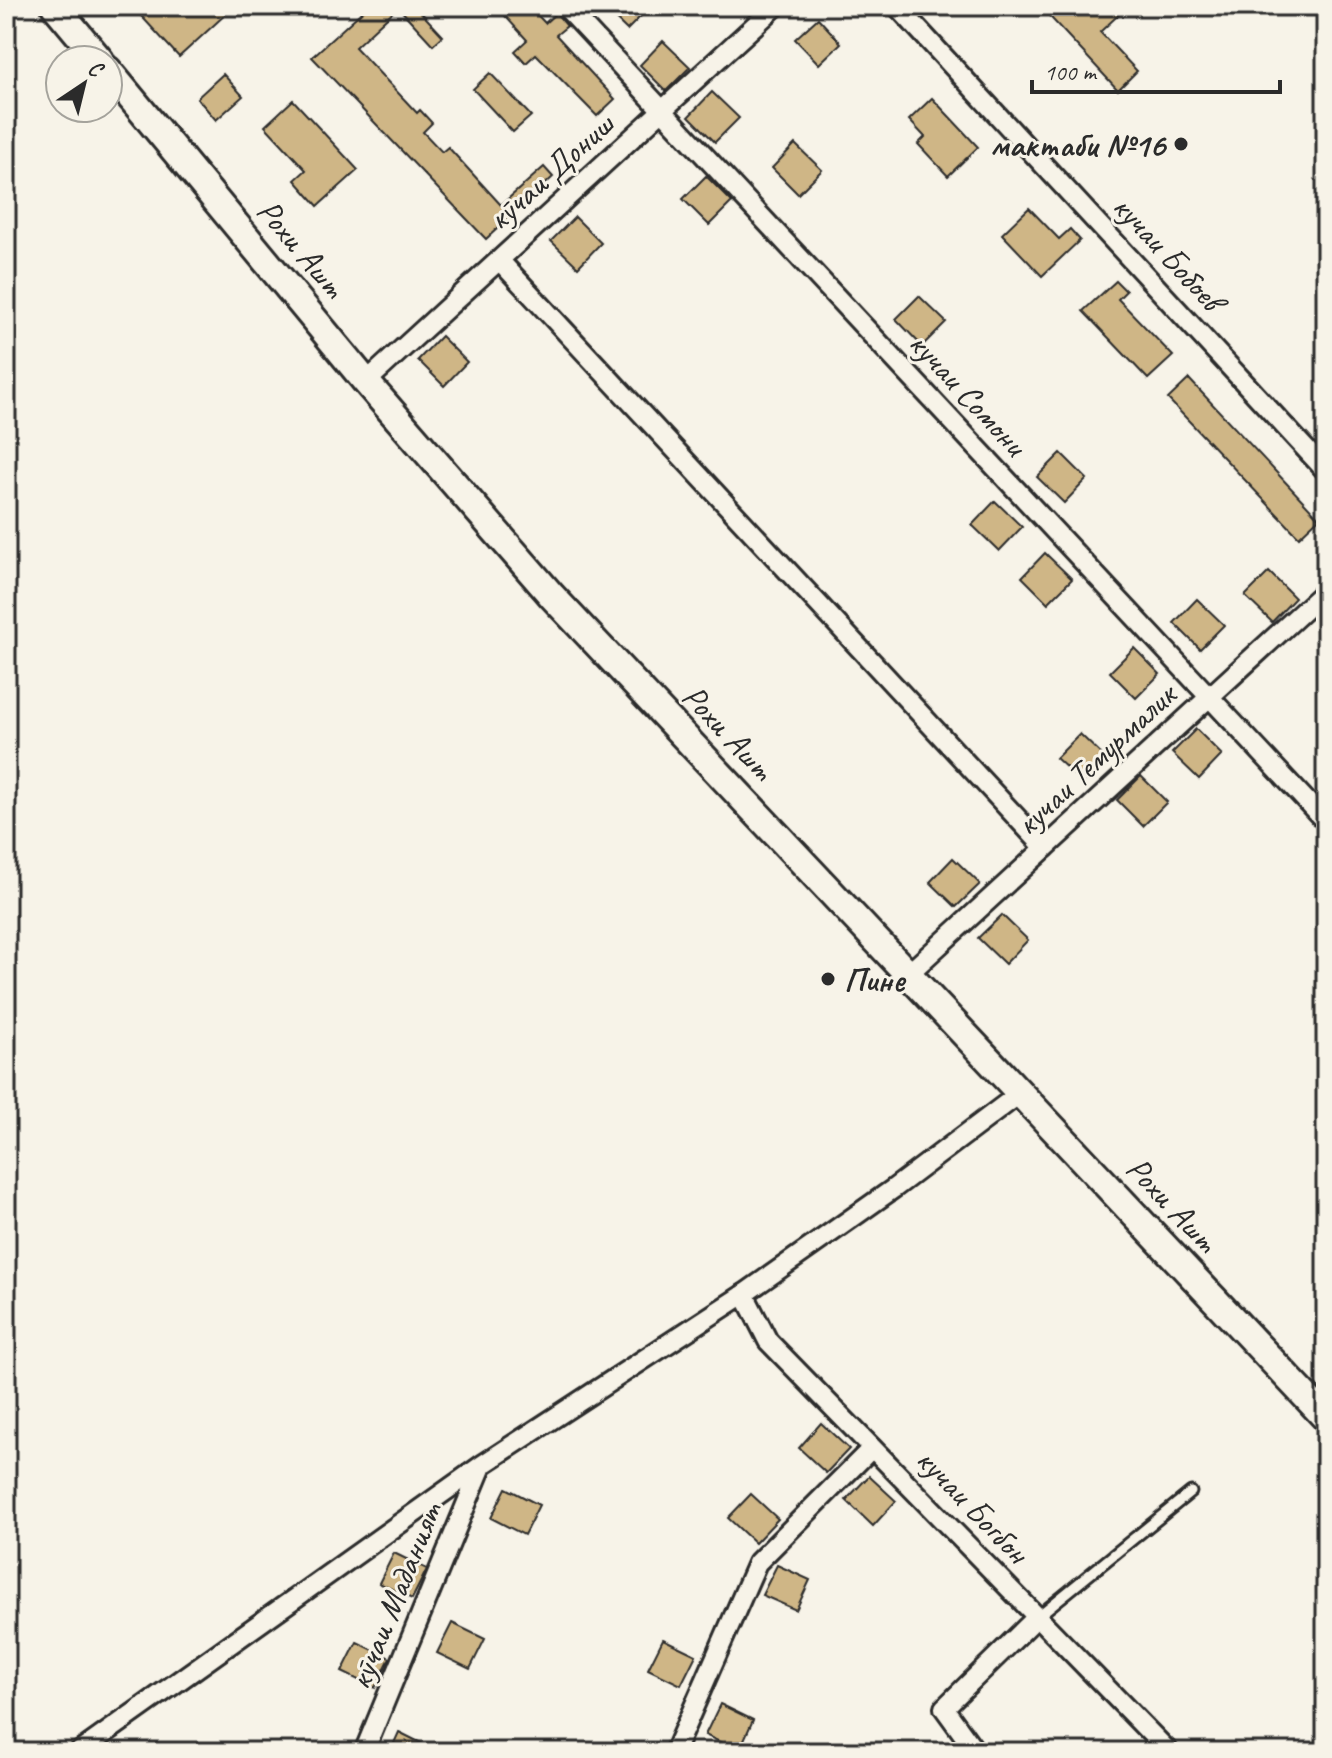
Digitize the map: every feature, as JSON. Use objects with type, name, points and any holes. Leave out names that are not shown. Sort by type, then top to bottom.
[{"type":"main road","points":[[55,6],[87,44]]},
{"type":"main road","name":"Рохи Ашт","points":[[124,89],[366,382],[552,596],[1326,1418]]},
{"type":"street","name":"кӯчаи Дониш","points":[[366,382],[776,6]]},
{"type":"street","name":"кучаи Бобоев","points":[[897,6],[1326,471]]},
{"type":"street","name":"кучаи Сомони","points":[[567,7],[1208,699],[1326,822]]},
{"type":"street","points":[[500,261],[1045,848]]},
{"type":"street","name":"кучаи Темурмалик","points":[[908,974],[1326,590]]},
{"type":"street","points":[[82,1751],[482,1465],[744,1294],[893,1189],[1019,1094]]},
{"type":"street","name":"кучаи Богбон","points":[[744,1294],[768,1341],[1169,1752]]},
{"type":"street","points":[[674,1752],[757,1563],[872,1448]]},
{"type":"street","name":"кӯчаи Маданият","points":[[364,1752],[482,1465]]},
{"type":"street","points":[[976,1752],[944,1708],[1037,1617]]},
{"type":"lane","points":[[1037,1617],[1191,1492]]},
{"type":"building","points":[[132,6],[220,6],[227,13],[179,57]]},
{"type":"building","points":[[368,6],[415,6],[443,36],[433,45],[398,7],[355,47],[417,113],[420,110],[432,123],[423,132],[442,152],[448,147],[501,205],[544,167],[553,177],[486,239],[312,57]]},
{"type":"building","points":[[496,6],[529,6],[545,23],[556,13],[567,26],[556,35],[615,99],[597,116],[536,54],[526,63],[515,51],[527,40]]},
{"type":"building","points":[[602,6],[651,6],[627,30]]},
{"type":"building","points":[[1040,6],[1076,6],[1082,13],[1090,6],[1128,6],[1100,32],[1137,71],[1118,90]]},
{"type":"building","points":[[818,18],[841,43],[819,64],[795,39]]},
{"type":"building","points":[[663,41],[690,67],[666,91],[640,65]]},
{"type":"building","points":[[490,73],[531,116],[513,132],[473,89]]},
{"type":"building","points":[[223,74],[243,96],[216,120],[197,98]]},
{"type":"building","points":[[712,92],[739,118],[715,142],[689,116]]},
{"type":"building","points":[[932,98],[978,147],[948,176],[918,144],[925,137],[909,120]]},
{"type":"building","points":[[293,100],[358,170],[318,206],[295,180],[306,170],[265,126]]},
{"type":"building","points":[[795,144],[822,170],[798,194],[772,168]]},
{"type":"building","points":[[706,176],[732,202],[709,225],[683,199]]},
{"type":"building","points":[[1029,208],[1059,239],[1070,229],[1080,240],[1042,276],[1002,234]]},
{"type":"building","points":[[575,217],[601,243],[578,267],[551,241]]},
{"type":"building","points":[[1116,281],[1126,291],[1118,299],[1173,356],[1148,379],[1083,311]]},
{"type":"building","points":[[919,296],[946,322],[922,346],[896,319]]},
{"type":"building","points":[[441,336],[467,362],[444,386],[418,360]]},
{"type":"building","points":[[1189,379],[1319,518],[1299,537],[1168,399]]},
{"type":"building","points":[[1061,453],[1087,479],[1064,503],[1037,477]]},
{"type":"building","points":[[995,501],[1022,527],[999,551],[972,525]]},
{"type":"building","points":[[1045,553],[1072,579],[1048,603],[1022,577]]},
{"type":"building","points":[[1269,572],[1295,598],[1272,622],[1245,596]]},
{"type":"building","points":[[1197,599],[1224,625],[1200,649],[1174,623]]},
{"type":"building","points":[[1134,648],[1160,674],[1136,698],[1110,672]]},
{"type":"building","points":[[1196,729],[1222,755],[1199,779],[1172,753]]},
{"type":"building","points":[[1080,734],[1106,759],[1083,783],[1056,758]]},
{"type":"building","points":[[1141,776],[1167,802],[1143,826],[1117,800]]},
{"type":"building","points":[[953,858],[980,884],[956,907],[930,882]]},
{"type":"building","points":[[1002,915],[1028,940],[1005,964],[978,938]]},
{"type":"building","points":[[821,1423],[849,1449],[826,1473],[799,1448]]},
{"type":"building","points":[[869,1476],[896,1501],[873,1526],[846,1500]]},
{"type":"building","points":[[506,1488],[539,1505],[524,1535],[491,1518]]},
{"type":"building","points":[[751,1494],[778,1519],[755,1543],[728,1518]]},
{"type":"building","points":[[394,1553],[427,1569],[412,1599],[379,1583]]},
{"type":"building","points":[[777,1565],[810,1580],[796,1610],[762,1595]]},
{"type":"building","points":[[452,1623],[485,1639],[470,1669],[437,1653]]},
{"type":"building","points":[[663,1639],[696,1655],[681,1685],[648,1669]]},
{"type":"building","points":[[357,1642],[390,1658],[375,1688],[342,1672]]},
{"type":"building","points":[[720,1704],[753,1720],[739,1751],[705,1735]]},
{"type":"building","points":[[399,1732],[439,1752],[390,1752]]},
{"type":"place","name":"мактаби №16","points":[[1181,144]]},
{"type":"place","name":"Пине","points":[[828,979]]}]
